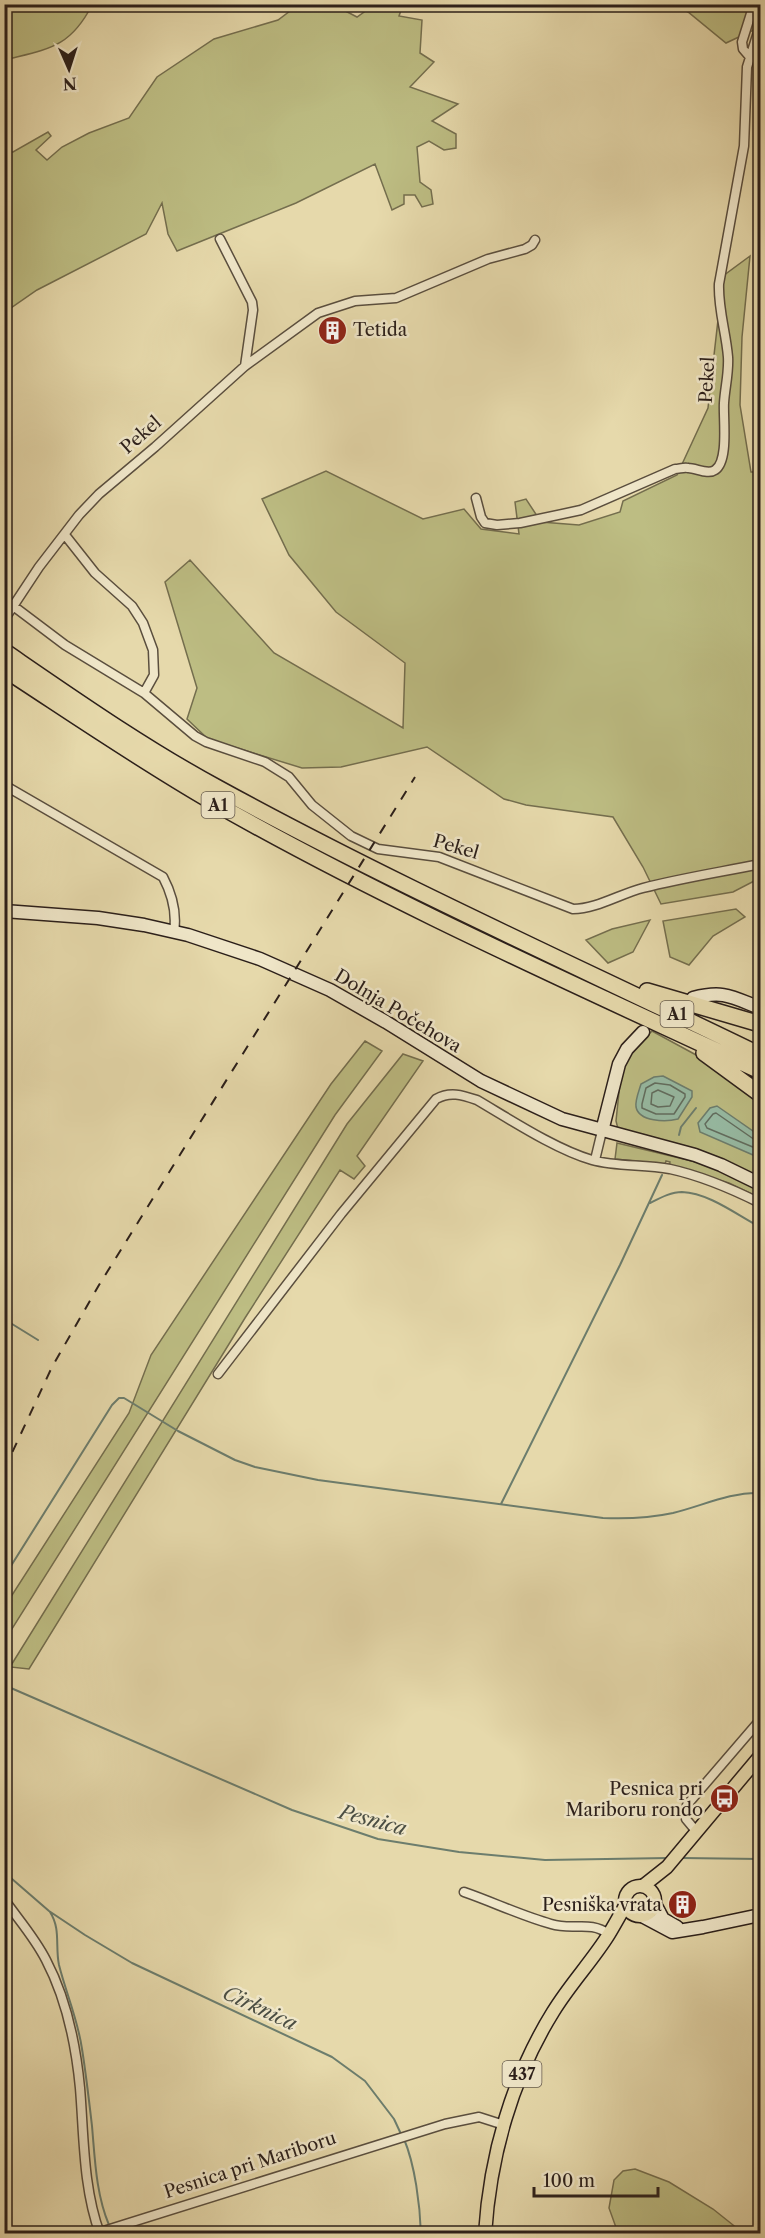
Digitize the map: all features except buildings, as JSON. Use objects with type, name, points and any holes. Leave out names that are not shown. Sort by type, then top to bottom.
[{"type":"highway","name":"A1","points":[[4,651],[147,746],[217,788],[424,894],[760,1054]]},
{"type":"highway","name":"A1","points":[[4,669],[137,757],[212,801],[334,867],[646,1026],[760,1071]]},
{"type":"highway","points":[[593,974],[614,976],[651,993],[760,1024]]},
{"type":"highway","points":[[646,1026],[657,1028],[700,1050],[760,1094]]},
{"type":"main road","name":"Dolnja Počehova","points":[[4,911],[98,918],[174,932],[228,948],[288,970],[355,1004],[481,1081],[562,1119],[695,1155],[760,1184]]},
{"type":"main road","points":[[693,998],[712,993],[723,994],[760,1008]]},
{"type":"main road","points":[[602,1131],[619,1064],[627,1049],[646,1026]]},
{"type":"main road","name":"437","points":[[485,2234],[489,2190],[504,2125],[524,2068],[552,2013],[609,1934],[626,1906],[625,1898],[629,1890],[635,1886],[644,1886],[667,1866],[760,1756]]},
{"type":"main road","name":"437","points":[[609,1934],[649,1913],[667,1866]]},
{"type":"main road","points":[[644,1886],[650,1889],[663,1919],[684,1930]]},
{"type":"main road","points":[[626,1906],[630,1913],[672,1932],[760,1915]]},
{"type":"street","points":[[749,56],[742,49],[742,42],[754,4]]},
{"type":"street","name":"Pekel","points":[[476,498],[485,523],[498,525],[520,523],[580,510],[675,469],[686,467],[708,472],[716,470],[720,463],[724,443],[724,402],[728,375],[719,284],[744,146],[747,66],[760,26]]},
{"type":"street","points":[[220,239],[252,302],[253,310],[245,366]]},
{"type":"street","name":"Pekel","points":[[6,618],[39,567],[99,494],[245,366],[318,313],[355,301],[396,298],[488,259],[525,249],[535,240]]},
{"type":"street","points":[[65,535],[94,573],[132,606],[142,623],[153,650],[154,675],[144,693]]},
{"type":"street","name":"Pekel","points":[[4,599],[65,645],[144,693],[201,739],[265,762],[289,777],[312,806],[351,836],[378,849],[439,857],[573,909],[586,909],[594,904],[658,884],[760,864]]},
{"type":"street","points":[[4,785],[163,877],[174,906],[176,921],[174,932]]},
{"type":"street","points":[[218,1374],[340,1214],[436,1099],[446,1094],[477,1100],[574,1154],[595,1160],[651,1166],[693,1175],[736,1191],[760,1203]]},
{"type":"street","points":[[595,1160],[602,1131]]},
{"type":"street","points":[[693,1834],[686,1819],[687,1805],[760,1720]]},
{"type":"street","points":[[464,1892],[554,1925],[596,1927],[609,1934]]},
{"type":"street","name":"Pesnica pri Mariboru","points":[[4,1899],[46,1960],[59,1992],[80,2086],[93,2220],[103,2231],[410,2134],[475,2117],[504,2125]]},
{"type":"green space","points":[[4,5],[92,5],[84,19],[66,38],[46,49],[5,60]]},
{"type":"green space","points":[[298,5],[334,5],[357,17],[374,5],[403,5],[399,16],[422,20],[420,53],[434,62],[410,87],[458,104],[432,121],[456,134],[456,148],[444,150],[429,141],[417,147],[420,182],[431,190],[433,204],[422,207],[415,195],[404,195],[404,204],[392,210],[375,164],[296,203],[177,251],[168,234],[162,203],[146,234],[37,290],[5,312],[5,152],[13,152],[48,132],[51,136],[36,150],[47,160],[62,147],[89,133],[129,118],[157,77],[214,39],[278,20]]},
{"type":"green space","points":[[675,5],[760,5],[760,17],[756,29],[726,43],[688,12]]},
{"type":"green space","points":[[750,256],[742,337],[740,405],[751,472],[760,472],[760,878],[733,892],[661,904],[643,867],[613,817],[526,805],[504,799],[427,747],[341,767],[302,768],[208,739],[187,719],[197,688],[165,582],[190,560],[274,653],[403,728],[405,663],[336,612],[289,555],[262,499],[326,471],[423,519],[464,509],[481,529],[519,534],[515,502],[526,499],[541,522],[579,525],[620,512],[623,501],[677,475],[708,408],[723,276]]},
{"type":"green space","points":[[736,909],[745,917],[713,936],[689,965],[670,957],[663,921]]},
{"type":"green space","points":[[650,920],[633,952],[608,963],[586,940],[612,929]]},
{"type":"green space","points":[[652,1031],[698,1056],[760,1099],[760,1178],[703,1152],[618,1129],[616,1121],[621,1073],[630,1054]]},
{"type":"green space","points":[[365,1041],[382,1051],[335,1115],[5,1640],[5,1606],[129,1413],[151,1355],[331,1084]]},
{"type":"green space","points":[[403,1054],[423,1061],[357,1156],[365,1166],[354,1179],[340,1170],[245,1318],[29,1669],[10,1667],[347,1124]]},
{"type":"green space","points":[[617,1143],[718,1169],[760,1189],[760,1198],[729,1183],[669,1165],[670,1162],[666,1161],[665,1164],[615,1159]]},
{"type":"green space","points":[[635,2169],[669,2182],[713,2209],[743,2233],[618,2233],[609,2208],[614,2180],[623,2171]]},
{"type":"water","points":[[663,1076],[692,1091],[692,1097],[678,1119],[647,1118],[638,1112],[636,1107],[641,1084],[654,1077]]},
{"type":"water","points":[[717,1106],[760,1136],[760,1158],[700,1132],[698,1123],[710,1108]]},
{"type":"waterway","points":[[679,1135],[681,1127],[696,1108]]},
{"type":"waterway","points":[[501,1504],[620,1265],[662,1175]]},
{"type":"waterway","points":[[650,1203],[674,1193],[692,1193],[712,1200],[760,1227]]},
{"type":"waterway","points":[[4,1319],[38,1340]]},
{"type":"waterway","points":[[4,1577],[112,1405],[119,1398],[124,1398],[178,1431],[235,1460],[255,1467],[318,1480],[603,1518],[664,1515],[727,1497],[760,1493]]},
{"type":"waterway","name":"Pesnica","points":[[4,1685],[292,1810],[378,1839],[459,1852],[545,1860],[668,1858]]},
{"type":"waterway","name":"Pesnica","points":[[682,1858],[760,1859]]},
{"type":"waterway","name":"Cirknica","points":[[4,1872],[49,1911],[132,1963],[332,2057],[365,2081],[394,2119],[401,2134]]},
{"type":"waterway","points":[[50,1912],[57,1931],[59,1965],[80,2038],[97,2177],[101,2201],[109,2225]]},
{"type":"waterway","name":"Cirknica","points":[[404,2139],[416,2185],[421,2234]]},
{"type":"railway","points":[[4,1470],[52,1367],[99,1285],[415,777]]},
{"type":"place","name":"Tetida","points":[[332,330]]},
{"type":"place","name":"Pesnica pri Mariboru rondo","points":[[724,1799]]},
{"type":"place","name":"Pesniška vrata","points":[[683,1905]]}]
